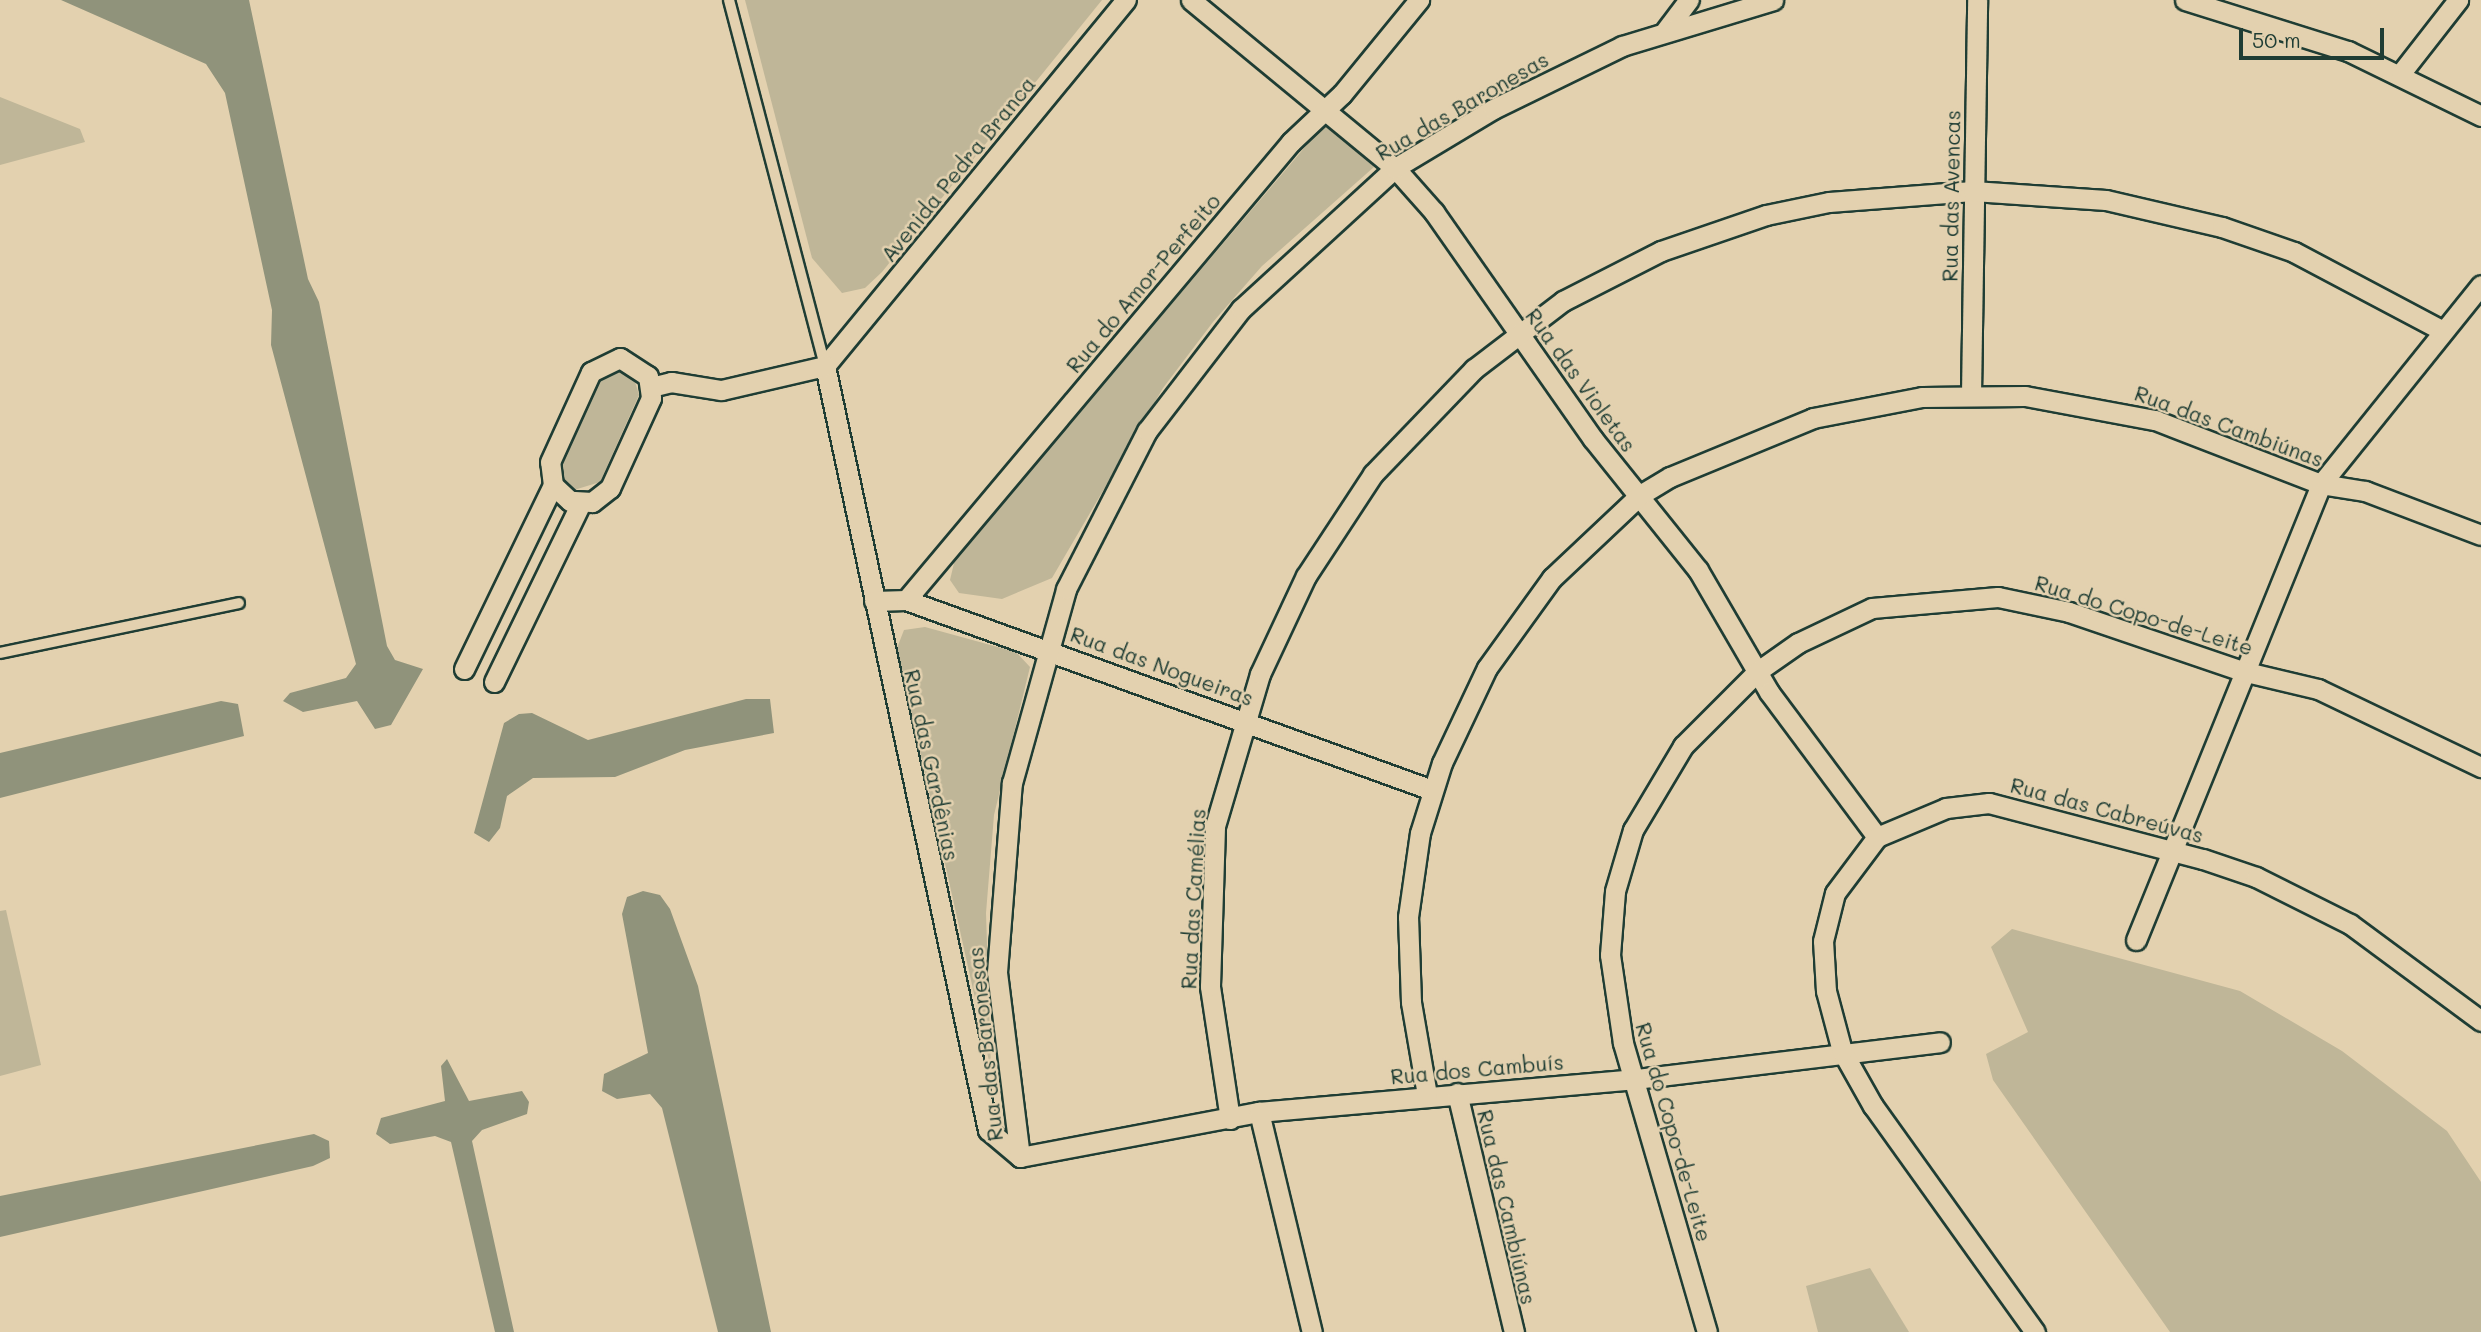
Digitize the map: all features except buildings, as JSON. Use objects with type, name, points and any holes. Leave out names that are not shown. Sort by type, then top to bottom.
[{"type":"street","name":"Avenida Pedra Branca","points":[[825,366],[1126,0]]},
{"type":"street","name":"Rua das Violetas","points":[[1191,0],[1395,167],[1698,570],[1758,671],[1877,837]]},
{"type":"street","name":"Rua do Amor-Perfeito","points":[[906,600],[1291,142],[1327,110],[1419,0]]},
{"type":"street","points":[[1666,30],[1689,0]]},
{"type":"street","name":"Rua das Baronesas","points":[[1020,1157],[997,972],[997,915],[1012,783],[1046,648],[1102,511],[1192,369],[1291,257],[1395,167],[1566,71],[1666,30],[1773,0]]},
{"type":"street","name":"Rua das Avencas","points":[[1971,394],[1977,0]]},
{"type":"street","points":[[2188,0],[2304,34],[2400,72],[2481,116]]},
{"type":"street","points":[[2400,72],[2458,0]]},
{"type":"street","name":"Rua das Camélias","points":[[1230,1119],[1215,1048],[1211,929],[1215,826],[1243,719],[1306,576],[1373,474],[1437,405],[1518,333],[1614,273],[1718,229],[1829,202],[1973,191],[2106,200],[2222,227],[2306,257],[2443,331]]},
{"type":"street","points":[[2136,940],[2242,671],[2321,484],[2443,331],[2473,309],[2481,285]]},
{"type":"street","points":[[464,668],[553,485],[550,463],[598,364],[631,360],[651,387]]},
{"type":"street","points":[[651,387],[671,382],[722,390],[825,366]]},
{"type":"street","name":"Rua das Gardênias","points":[[825,366],[988,1130],[1020,1157]]},
{"type":"street","points":[[494,682],[581,503],[610,488],[651,387]]},
{"type":"street","name":"Rua das Cambiúnas","points":[[1427,1095],[1411,1002],[1408,917],[1432,790],[1462,714],[1514,627],[1552,578],[1640,495],[1716,454],[1813,418],[1971,394],[2107,407],[2321,484],[2365,491],[2481,535]]},
{"type":"street","points":[[553,485],[581,503]]},
{"type":"street","name":"Rua do Copo-de-Leite","points":[[1707,1332],[1636,1079],[1623,1043],[1609,956],[1615,891],[1633,830],[1683,746],[1758,671],[1798,643],[1872,608],[1965,596],[2069,611],[2242,671],[2331,694],[2481,767]]},
{"type":"street","name":"Rua das Nogueiras","points":[[874,601],[906,600],[1243,719],[1432,790]]},
{"type":"street","name":"Rua das Cabreúvas","points":[[1877,837],[1946,808],[1989,803],[2256,877],[2350,924],[2481,1021]]},
{"type":"street","points":[[1877,837],[1835,893],[1823,941],[1826,991],[1842,1051],[1872,1106],[2035,1332]]},
{"type":"street","name":"Rua dos Cambuís","points":[[1020,1157],[1259,1112],[1427,1095],[1636,1079],[1842,1051],[1940,1042]]},
{"type":"street","name":"Rua das Cambiúnas","points":[[1457,1093],[1514,1332]]},
{"type":"street","points":[[1259,1112],[1312,1332]]},
{"type":"lane","points":[[729,0],[825,366]]},
{"type":"lane","points":[[0,653],[239,603]]},
{"type":"shaded area","points":[[61,0],[249,0],[308,279],[319,302],[387,646],[395,660],[423,669],[391,725],[375,729],[357,701],[303,712],[283,701],[290,693],[346,678],[356,664],[271,345],[272,310],[225,93],[206,64]]},
{"type":"shaded area","points":[[745,0],[1102,0],[882,272],[865,288],[842,293],[812,258]]},
{"type":"shaded area","points":[[0,97],[80,129],[85,142],[0,165]]},
{"type":"shaded area","points":[[1328,120],[1374,167],[1262,266],[1213,322],[1163,388],[1052,578],[1002,599],[959,593],[950,580],[955,559]]},
{"type":"shaded area","points":[[619,369],[633,375],[639,395],[600,482],[574,490],[563,480],[561,465],[601,379]]},
{"type":"shaded area","points":[[925,627],[1016,652],[1030,667],[994,815],[986,913],[991,1070],[897,648],[904,630]]},
{"type":"shaded area","points":[[746,699],[770,699],[774,733],[685,750],[615,777],[533,778],[507,796],[500,828],[489,842],[474,833],[504,723],[519,714],[532,713],[588,740]]},
{"type":"shaded area","points":[[221,701],[238,704],[244,736],[0,798],[0,753]]},
{"type":"shaded area","points":[[643,891],[660,895],[670,909],[698,986],[771,1332],[718,1332],[662,1108],[650,1094],[617,1099],[602,1091],[604,1074],[648,1053],[622,914],[627,897]]},
{"type":"shaded area","points":[[6,910],[41,1065],[0,1076],[0,911]]},
{"type":"shaded area","points":[[2012,929],[2240,991],[2342,1051],[2447,1131],[2481,1182],[2481,1332],[2170,1332],[1993,1080],[1986,1054],[2028,1032],[1991,947]]},
{"type":"shaded area","points":[[447,1059],[469,1101],[522,1091],[529,1102],[527,1114],[482,1130],[472,1141],[514,1332],[495,1332],[451,1142],[435,1136],[390,1144],[376,1134],[381,1118],[445,1101],[441,1066]]},
{"type":"shaded area","points":[[314,1134],[329,1141],[330,1158],[313,1166],[0,1237],[0,1196]]},
{"type":"shaded area","points":[[1870,1268],[1909,1332],[1818,1332],[1806,1286]]}]
